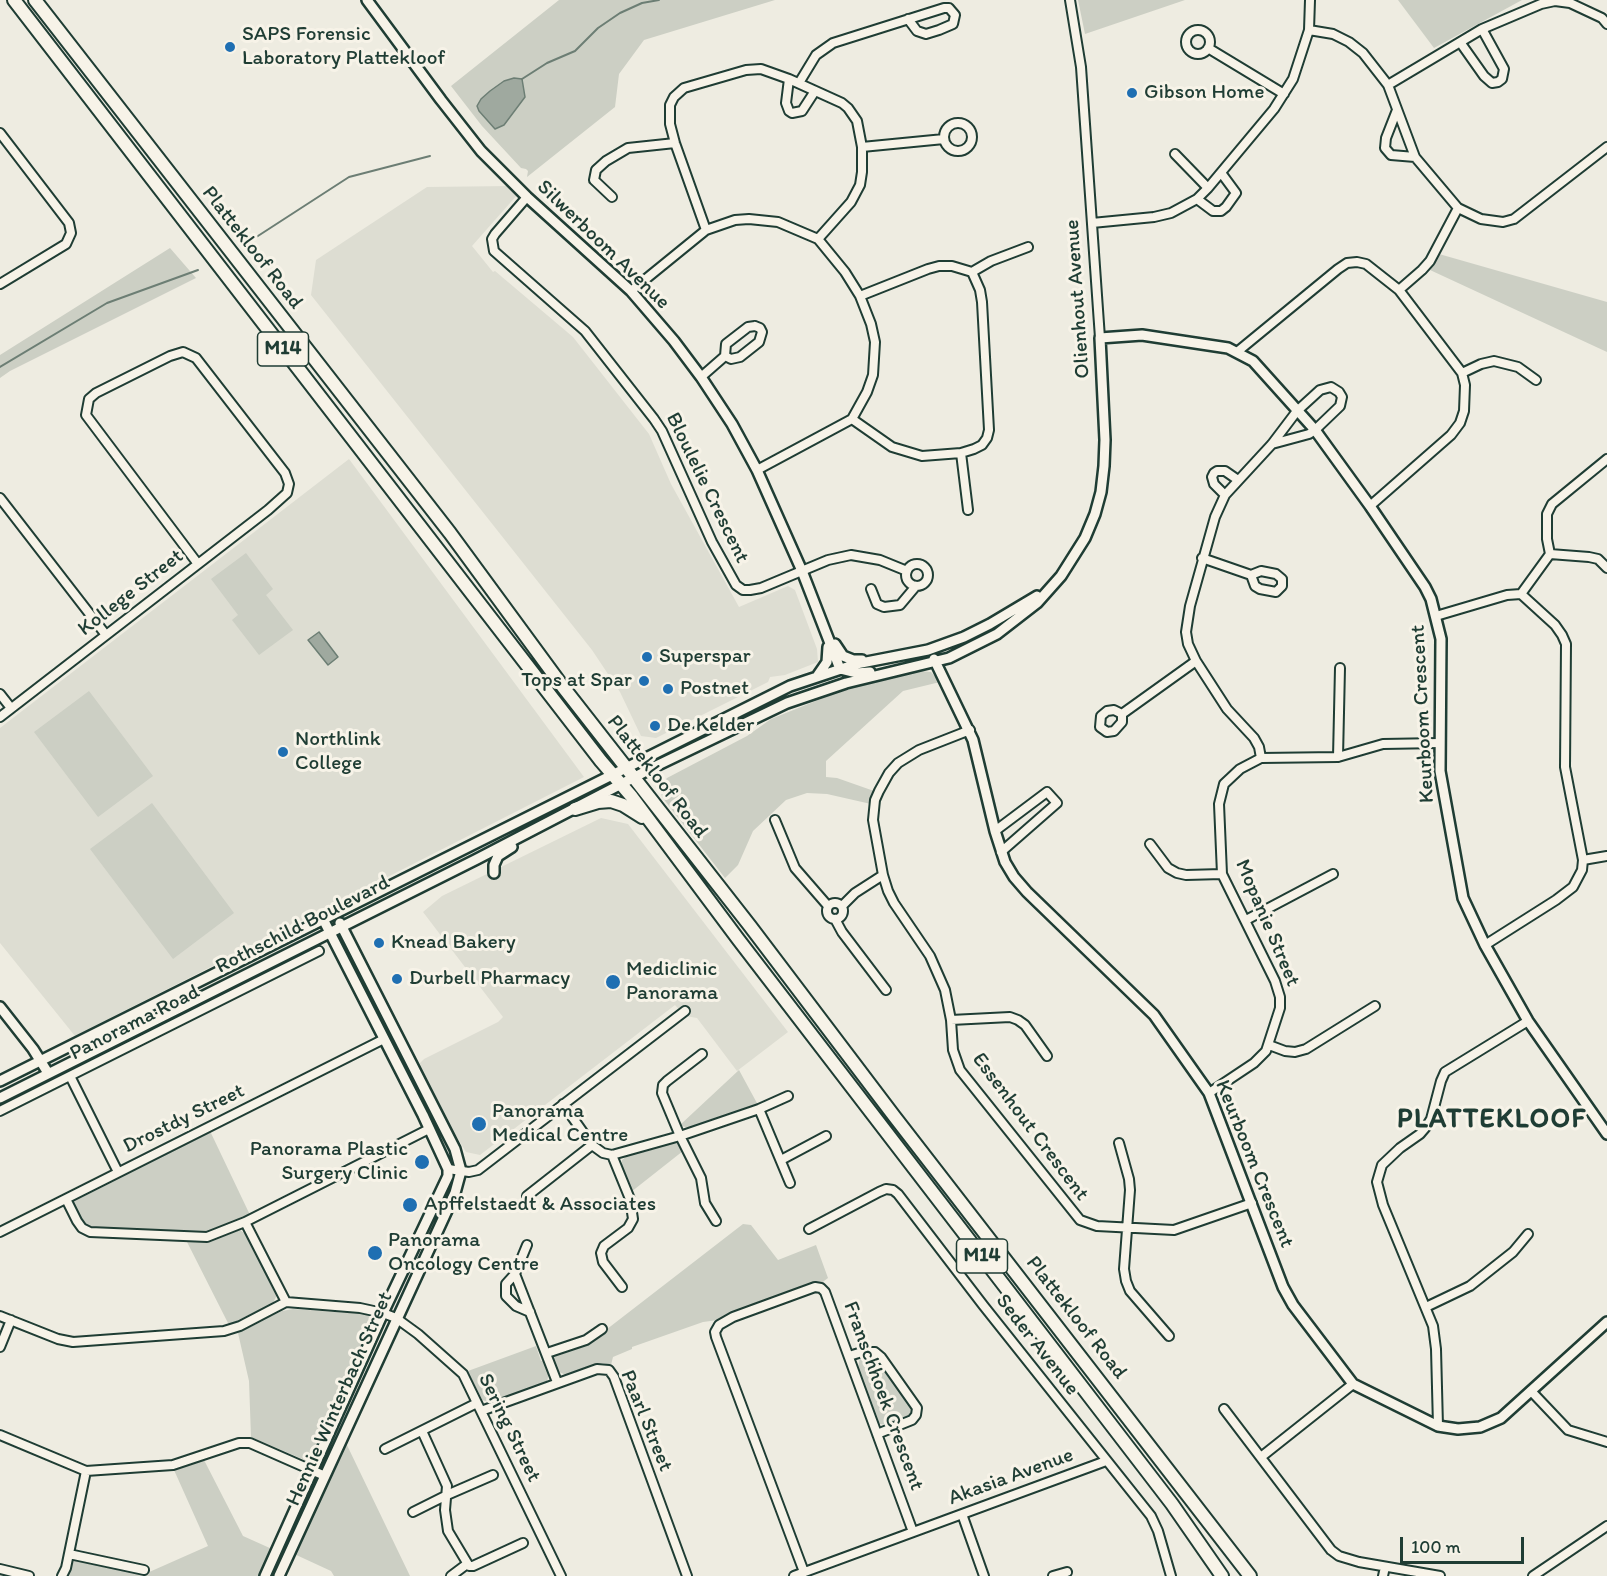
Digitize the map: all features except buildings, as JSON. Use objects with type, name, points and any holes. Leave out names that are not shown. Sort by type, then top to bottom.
[{"type":"main road","name":"Plattekloof Road","points":[[14,0],[651,823],[1172,1504],[1222,1576]]},
{"type":"main road","name":"Plattekloof Road","points":[[35,0],[450,533],[563,687],[1250,1576]]},
{"type":"main road","points":[[575,809],[598,802],[614,802],[630,808],[651,823]]},
{"type":"street","name":"Silwerboom Avenue","points":[[368,0],[464,131],[527,197],[631,291],[701,377],[732,424],[757,470],[802,571],[840,669]]},
{"type":"street","name":"Olienhout Avenue","points":[[630,772],[820,691],[936,662],[971,649],[997,634],[1037,603],[1061,576],[1085,538],[1101,492],[1105,440],[1081,67],[1070,0]]},
{"type":"street","points":[[1092,223],[1154,217],[1171,213],[1197,199],[1222,174],[1274,110],[1284,94],[1299,64],[1309,30],[1310,0]]},
{"type":"street","points":[[1388,85],[1482,29],[1540,4],[1555,1],[1570,3],[1602,18],[1607,24]]},
{"type":"street","points":[[799,83],[816,56],[826,46],[908,19],[944,8],[949,8],[955,15],[953,24],[926,34],[917,31],[908,19]]},
{"type":"street","points":[[1460,42],[1484,76],[1492,83],[1498,82],[1502,79],[1504,69],[1482,29]]},
{"type":"street","points":[[1309,30],[1333,34],[1349,42],[1367,58],[1388,85],[1415,157],[1458,208],[1481,219],[1492,222],[1514,219],[1607,147]]},
{"type":"street","points":[[1208,48],[1284,94]]},
{"type":"street","points":[[706,230],[675,143],[669,117],[670,105],[674,97],[684,88],[753,69],[761,69],[799,83],[848,108],[857,121],[862,147],[862,172],[856,193],[818,239]]},
{"type":"street","points":[[789,79],[787,108],[792,113],[802,111],[815,91]]},
{"type":"street","points":[[1397,110],[1386,138],[1385,148],[1391,155],[1415,157]]},
{"type":"street","points":[[0,133],[69,223],[71,233],[66,244],[0,284]]},
{"type":"street","points":[[862,147],[944,139]]},
{"type":"street","points":[[612,197],[594,180],[596,170],[606,160],[628,148],[675,143]]},
{"type":"street","points":[[1175,154],[1208,188]]},
{"type":"street","points":[[1197,199],[1213,211],[1221,211],[1226,207],[1236,193],[1222,174]]},
{"type":"street","name":"Bloulelie Crescent","points":[[527,197],[495,234],[492,239],[494,251],[585,331],[654,419],[662,431],[712,542],[736,585],[743,590],[750,590],[802,571]]},
{"type":"street","points":[[1399,290],[1430,261],[1458,208]]},
{"type":"street","points":[[631,291],[706,230],[735,220],[764,219],[793,227],[818,239],[845,272],[860,296],[875,342],[873,375],[867,392],[852,419],[757,470]]},
{"type":"street","points":[[860,296],[939,266],[952,266],[972,272],[991,261],[1028,247]]},
{"type":"street","points":[[1237,352],[1347,263],[1366,264],[1399,290],[1462,373],[1466,399],[1460,423],[1451,435],[1370,506]]},
{"type":"street","points":[[852,419],[892,447],[906,453],[937,456],[961,453],[982,445],[989,430],[982,302],[980,290],[972,272]]},
{"type":"street","points":[[701,377],[725,356],[726,344],[748,327],[760,328],[762,336],[759,342],[740,357],[731,359],[725,356]]},
{"type":"street","name":"Keurboom Crescent","points":[[1100,338],[1127,335],[1155,336],[1216,345],[1237,352],[1253,361],[1315,430],[1425,587],[1436,616],[1441,648],[1442,789],[1460,886],[1468,912],[1528,1020],[1607,1134]]},
{"type":"street","name":"Kollege Street","points":[[0,717],[284,498],[287,493],[289,484],[285,473],[193,355],[183,352],[170,356],[92,396],[86,409],[88,419],[198,564]]},
{"type":"street","points":[[1462,373],[1494,361],[1518,367],[1536,380]]},
{"type":"street","points":[[1262,758],[1254,738],[1227,709],[1188,645],[1186,632],[1190,606],[1215,517],[1225,495],[1272,444],[1298,411],[1325,387],[1331,387],[1339,392],[1342,397],[1340,406],[1315,430],[1309,434],[1272,444]]},
{"type":"street","points":[[961,453],[968,510]]},
{"type":"street","points":[[1436,616],[1492,599],[1521,594],[1550,554],[1547,514],[1552,504],[1607,459]]},
{"type":"street","points":[[1225,495],[1212,481],[1214,473],[1225,471],[1238,480]]},
{"type":"street","points":[[0,498],[106,635]]},
{"type":"street","points":[[1550,554],[1598,559],[1607,568]]},
{"type":"street","points":[[802,571],[828,560],[851,555],[880,560],[907,571]]},
{"type":"street","points":[[1203,558],[1251,575]]},
{"type":"street","points":[[871,589],[877,604],[884,607],[900,605],[916,586],[926,582],[927,571],[919,565],[912,566],[907,571]]},
{"type":"street","points":[[907,571],[908,581],[916,586]]},
{"type":"street","name":"Olienhout Avenue","points":[[630,772],[760,700],[816,676],[879,659],[928,650],[964,637],[1018,609],[1054,585]]},
{"type":"street","points":[[1485,945],[1573,887],[1582,870],[1565,767],[1566,644],[1555,625],[1521,594]]},
{"type":"street","points":[[827,635],[843,656],[849,659],[879,659]]},
{"type":"street","points":[[816,676],[828,660],[827,635]]},
{"type":"street","name":"Keurboom Crescent","points":[[928,650],[970,730],[994,831],[1001,852],[1014,877],[1154,1015],[1209,1093],[1283,1287],[1293,1305],[1353,1384],[1438,1426],[1458,1429],[1490,1424],[1501,1418],[1607,1322]]},
{"type":"street","points":[[1122,714],[1196,661]]},
{"type":"street","points":[[1338,757],[1340,668]]},
{"type":"street","points":[[820,691],[833,681],[840,669],[856,674],[895,672]]},
{"type":"street","points":[[0,694],[11,708]]},
{"type":"street","name":"Essenhout Crescent","points":[[970,730],[906,757],[898,763],[883,782],[875,800],[873,820],[883,875],[894,903],[925,947],[945,990],[951,1020],[953,1050],[960,1070],[1073,1214],[1087,1224],[1174,1230],[1252,1203]]},
{"type":"street","name":"Mopanie Street","points":[[1209,1093],[1254,1063],[1266,1051],[1280,1008],[1280,997],[1275,981],[1222,874],[1219,804],[1224,784],[1250,762],[1262,758],[1338,757],[1383,744],[1440,743]]},
{"type":"street","points":[[617,779],[630,772]]},
{"type":"street","name":"Rothschild Boulevard","points":[[0,1098],[546,824],[575,809],[617,779]]},
{"type":"street","name":"Rothschild Boulevard","points":[[0,1081],[323,919],[617,779]]},
{"type":"street","points":[[994,831],[1047,792],[1057,803],[1001,852]]},
{"type":"street","points":[[775,820],[795,868],[828,906],[827,913],[831,919],[835,919],[842,932],[886,990]]},
{"type":"street","points":[[494,873],[498,856],[532,836],[546,824]]},
{"type":"street","points":[[1150,844],[1168,868],[1177,873],[1222,874]]},
{"type":"street","points":[[1582,860],[1607,856]]},
{"type":"street","points":[[1246,920],[1333,874]]},
{"type":"street","points":[[835,919],[842,915],[842,906],[855,893],[883,875]]},
{"type":"street","points":[[828,906],[838,903],[842,906]]},
{"type":"street","points":[[334,914],[455,1149],[461,1172]]},
{"type":"street","points":[[323,919],[448,1169],[461,1172],[477,1170],[685,1011]]},
{"type":"street","name":"Panorama Road","points":[[0,1111],[319,951]]},
{"type":"street","points":[[1269,1045],[1285,1051],[1296,1052],[1306,1049],[1376,1006]]},
{"type":"street","points":[[0,1007],[41,1059],[48,1073]]},
{"type":"street","points":[[951,1020],[1010,1017],[1024,1025],[1047,1056]]},
{"type":"street","points":[[1438,1426],[1436,1343],[1426,1307],[1383,1205],[1377,1182],[1382,1165],[1426,1127],[1431,1119],[1445,1072],[1528,1020]]},
{"type":"street","name":"Drostdy Street","points":[[0,1232],[384,1039]]},
{"type":"street","points":[[702,1054],[667,1081],[662,1088],[663,1097],[701,1178],[705,1203],[716,1221]]},
{"type":"street","points":[[70,1076],[118,1172]]},
{"type":"street","points":[[563,1104],[592,1145],[603,1153],[612,1155],[680,1136],[759,1109],[788,1096]]},
{"type":"street","points":[[759,1109],[790,1183]]},
{"type":"street","points":[[66,1199],[82,1228],[90,1232],[207,1237],[245,1222],[429,1129]]},
{"type":"street","points":[[780,1160],[826,1136]]},
{"type":"street","points":[[1119,1143],[1129,1179],[1124,1269],[1126,1281],[1130,1291],[1169,1336]]},
{"type":"street","points":[[527,1196],[592,1145]]},
{"type":"street","points":[[612,1155],[630,1200],[633,1219],[628,1228],[604,1246],[601,1253],[603,1262],[622,1287]]},
{"type":"street","name":"Hennie Winterbach Street","points":[[265,1576],[383,1313],[447,1181],[448,1169]]},
{"type":"street","name":"Hennie Winterbach Street","points":[[279,1576],[455,1193],[461,1172]]},
{"type":"street","name":"Seder Avenue","points":[[809,1229],[886,1189],[898,1194],[1150,1516],[1158,1531],[1172,1576]]},
{"type":"street","points":[[0,1316],[65,1341],[224,1331],[240,1326],[286,1302],[245,1222]]},
{"type":"street","points":[[1426,1307],[1470,1286],[1513,1251],[1528,1234]]},
{"type":"street","points":[[527,1245],[515,1274],[506,1284],[506,1296],[516,1306],[530,1312]]},
{"type":"street","points":[[515,1274],[557,1382]]},
{"type":"street","name":"Franschhoek Crescent","points":[[804,1572],[715,1332],[722,1322],[815,1287],[821,1288],[825,1293],[914,1532]]},
{"type":"street","name":"Sering Street","points":[[286,1302],[360,1308],[396,1318],[460,1370],[561,1576]]},
{"type":"street","points":[[0,1347],[10,1320]]},
{"type":"street","points":[[547,1353],[586,1340],[602,1329]]},
{"type":"street","points":[[849,1356],[862,1352],[875,1352],[881,1357],[917,1408],[912,1420],[878,1434]]},
{"type":"street","name":"Paarl Street","points":[[481,1411],[597,1369],[605,1369],[612,1373],[687,1576]]},
{"type":"street","points":[[1261,1457],[1353,1384]]},
{"type":"street","points":[[1531,1391],[1568,1430],[1607,1442]]},
{"type":"street","points":[[385,1449],[477,1403]]},
{"type":"street","points":[[1224,1409],[1331,1550],[1348,1560],[1440,1576]]},
{"type":"street","points":[[422,1431],[445,1479],[448,1531],[467,1564],[473,1566],[523,1543]]},
{"type":"street","points":[[0,1435],[86,1471],[173,1466],[244,1443],[256,1444],[325,1476]]},
{"type":"street","name":"Akasia Avenue","points":[[794,1576],[1106,1461]]},
{"type":"street","points":[[62,1576],[66,1571],[86,1471]]},
{"type":"street","points":[[413,1512],[493,1475]]},
{"type":"street","points":[[962,1514],[984,1576]]},
{"type":"street","points":[[1533,1576],[1607,1526]]},
{"type":"street","points":[[69,1554],[144,1570]]},
{"type":"street","points":[[451,1576],[467,1564]]},
{"type":"street","points":[[1383,1576],[1384,1567]]},
{"type":"street","points":[[0,1569],[29,1576]]},
{"type":"street","points":[[1053,1576],[1067,1572]]},
{"type":"shaded area","points":[[559,0],[775,0],[644,40],[619,74],[615,107],[527,177],[528,171],[521,168],[482,126],[451,86]]},
{"type":"shaded area","points":[[1078,0],[1185,0],[1085,34]]},
{"type":"shaded area","points":[[1398,0],[1522,0],[1434,48]]},
{"type":"shaded area","points":[[514,78],[522,79],[525,97],[504,125],[495,129],[477,106],[490,91],[504,81]]},
{"type":"shaded area","points":[[510,186],[518,194],[472,246],[493,272],[495,271],[573,337],[649,434],[671,484],[739,607],[788,586],[795,590],[817,649],[818,662],[785,675],[770,677],[768,682],[656,738],[641,736],[620,692],[592,650],[311,295],[316,260],[427,187]]},
{"type":"shaded area","points":[[170,248],[196,278],[0,378],[0,355]]},
{"type":"shaded area","points":[[1439,254],[1607,302],[1607,352],[1430,270]]},
{"type":"shaded area","name":"Northlink College","points":[[349,459],[584,777],[75,1036],[0,943],[0,728]]},
{"type":"shaded area","points":[[246,553],[273,589],[266,595],[293,630],[259,655],[232,620],[238,615],[211,579]]},
{"type":"shaded area","points":[[319,632],[338,657],[328,665],[308,640]]},
{"type":"shaded area","points":[[920,671],[931,672],[940,682],[903,691],[826,761],[826,777],[837,778],[874,791],[871,804],[827,794],[807,793],[786,800],[753,831],[738,865],[725,878],[662,797],[660,787],[667,778],[747,736],[771,719],[848,688]]},
{"type":"shaded area","points":[[89,691],[153,776],[98,817],[34,732]]},
{"type":"shaded area","points":[[152,803],[234,913],[173,959],[90,849]]},
{"type":"shaded area","name":"Mediclinic Panorama","points":[[601,818],[628,824],[788,1032],[737,1071],[697,1018],[685,1016],[675,1005],[480,1155],[466,1152],[419,1071],[420,1063],[498,1022],[503,1017],[423,912],[442,896]]},
{"type":"shaded area","points":[[739,1070],[758,1105],[692,1129],[680,1125]]},
{"type":"shaded area","points":[[210,1131],[250,1215],[208,1232],[91,1228],[83,1224],[74,1205],[78,1197]]},
{"type":"shaded area","points":[[670,1142],[678,1144],[683,1151],[631,1192],[622,1168],[622,1160],[628,1155]]},
{"type":"shaded area","points":[[743,1224],[751,1225],[778,1260],[816,1245],[828,1278],[820,1284],[718,1320],[703,1322],[632,1347],[613,1357],[611,1365],[602,1363],[566,1375],[559,1372],[552,1357],[589,1343]]},
{"type":"shaded area","points":[[240,1230],[247,1235],[277,1295],[273,1303],[229,1325],[186,1240],[208,1242]]},
{"type":"shaded area","points":[[293,1309],[365,1314],[373,1323],[314,1457],[307,1461],[251,1437],[249,1381],[238,1333],[282,1311]]},
{"type":"shaded area","points":[[536,1346],[541,1361],[545,1360],[549,1372],[547,1382],[493,1403],[482,1400],[468,1371]]},
{"type":"shaded area","points":[[864,1355],[878,1358],[911,1402],[913,1409],[906,1419],[890,1425],[879,1424],[858,1367],[860,1358]]},
{"type":"shaded area","points":[[345,1441],[410,1576],[334,1576],[331,1571],[292,1553]]},
{"type":"shaded area","points":[[204,1460],[243,1536],[272,1549],[260,1576],[68,1576],[75,1559],[147,1573],[208,1546],[174,1470]]},
{"type":"waterway","points":[[522,79],[547,63],[575,51],[598,28],[620,13],[642,3],[659,0]]},
{"type":"waterway","points":[[244,245],[349,177],[430,156]]},
{"type":"waterway","points":[[0,367],[107,303],[198,270]]},
{"type":"place","name":"SAPS Forensic Laboratory Plattekloof","points":[[230,47]]},
{"type":"place","name":"Gibson Home","points":[[1132,93]]},
{"type":"place","name":"Superspar","points":[[647,657]]},
{"type":"place","name":"Tops at Spar","points":[[644,681]]},
{"type":"place","name":"Postnet","points":[[668,689]]},
{"type":"place","name":"De Kelder","points":[[655,726]]},
{"type":"place","name":"Northlink College","points":[[283,752]]},
{"type":"place","name":"Knead Bakery","points":[[379,943]]},
{"type":"place","name":"Durbell Pharmacy","points":[[397,979]]},
{"type":"place","name":"Mediclinic Panorama","points":[[613,982]]},
{"type":"place","name":"Panorama Medical Centre","points":[[479,1124]]},
{"type":"place","name":"Panorama Plastic Surgery Clinic","points":[[422,1162]]},
{"type":"place","name":"Apffelstaedt & Associates","points":[[410,1205]]},
{"type":"place","name":"Panorama Oncology Centre","points":[[375,1253]]},
{"type":"district","name":"PLATTEKLOOF","points":[[1492,1120]]}]
